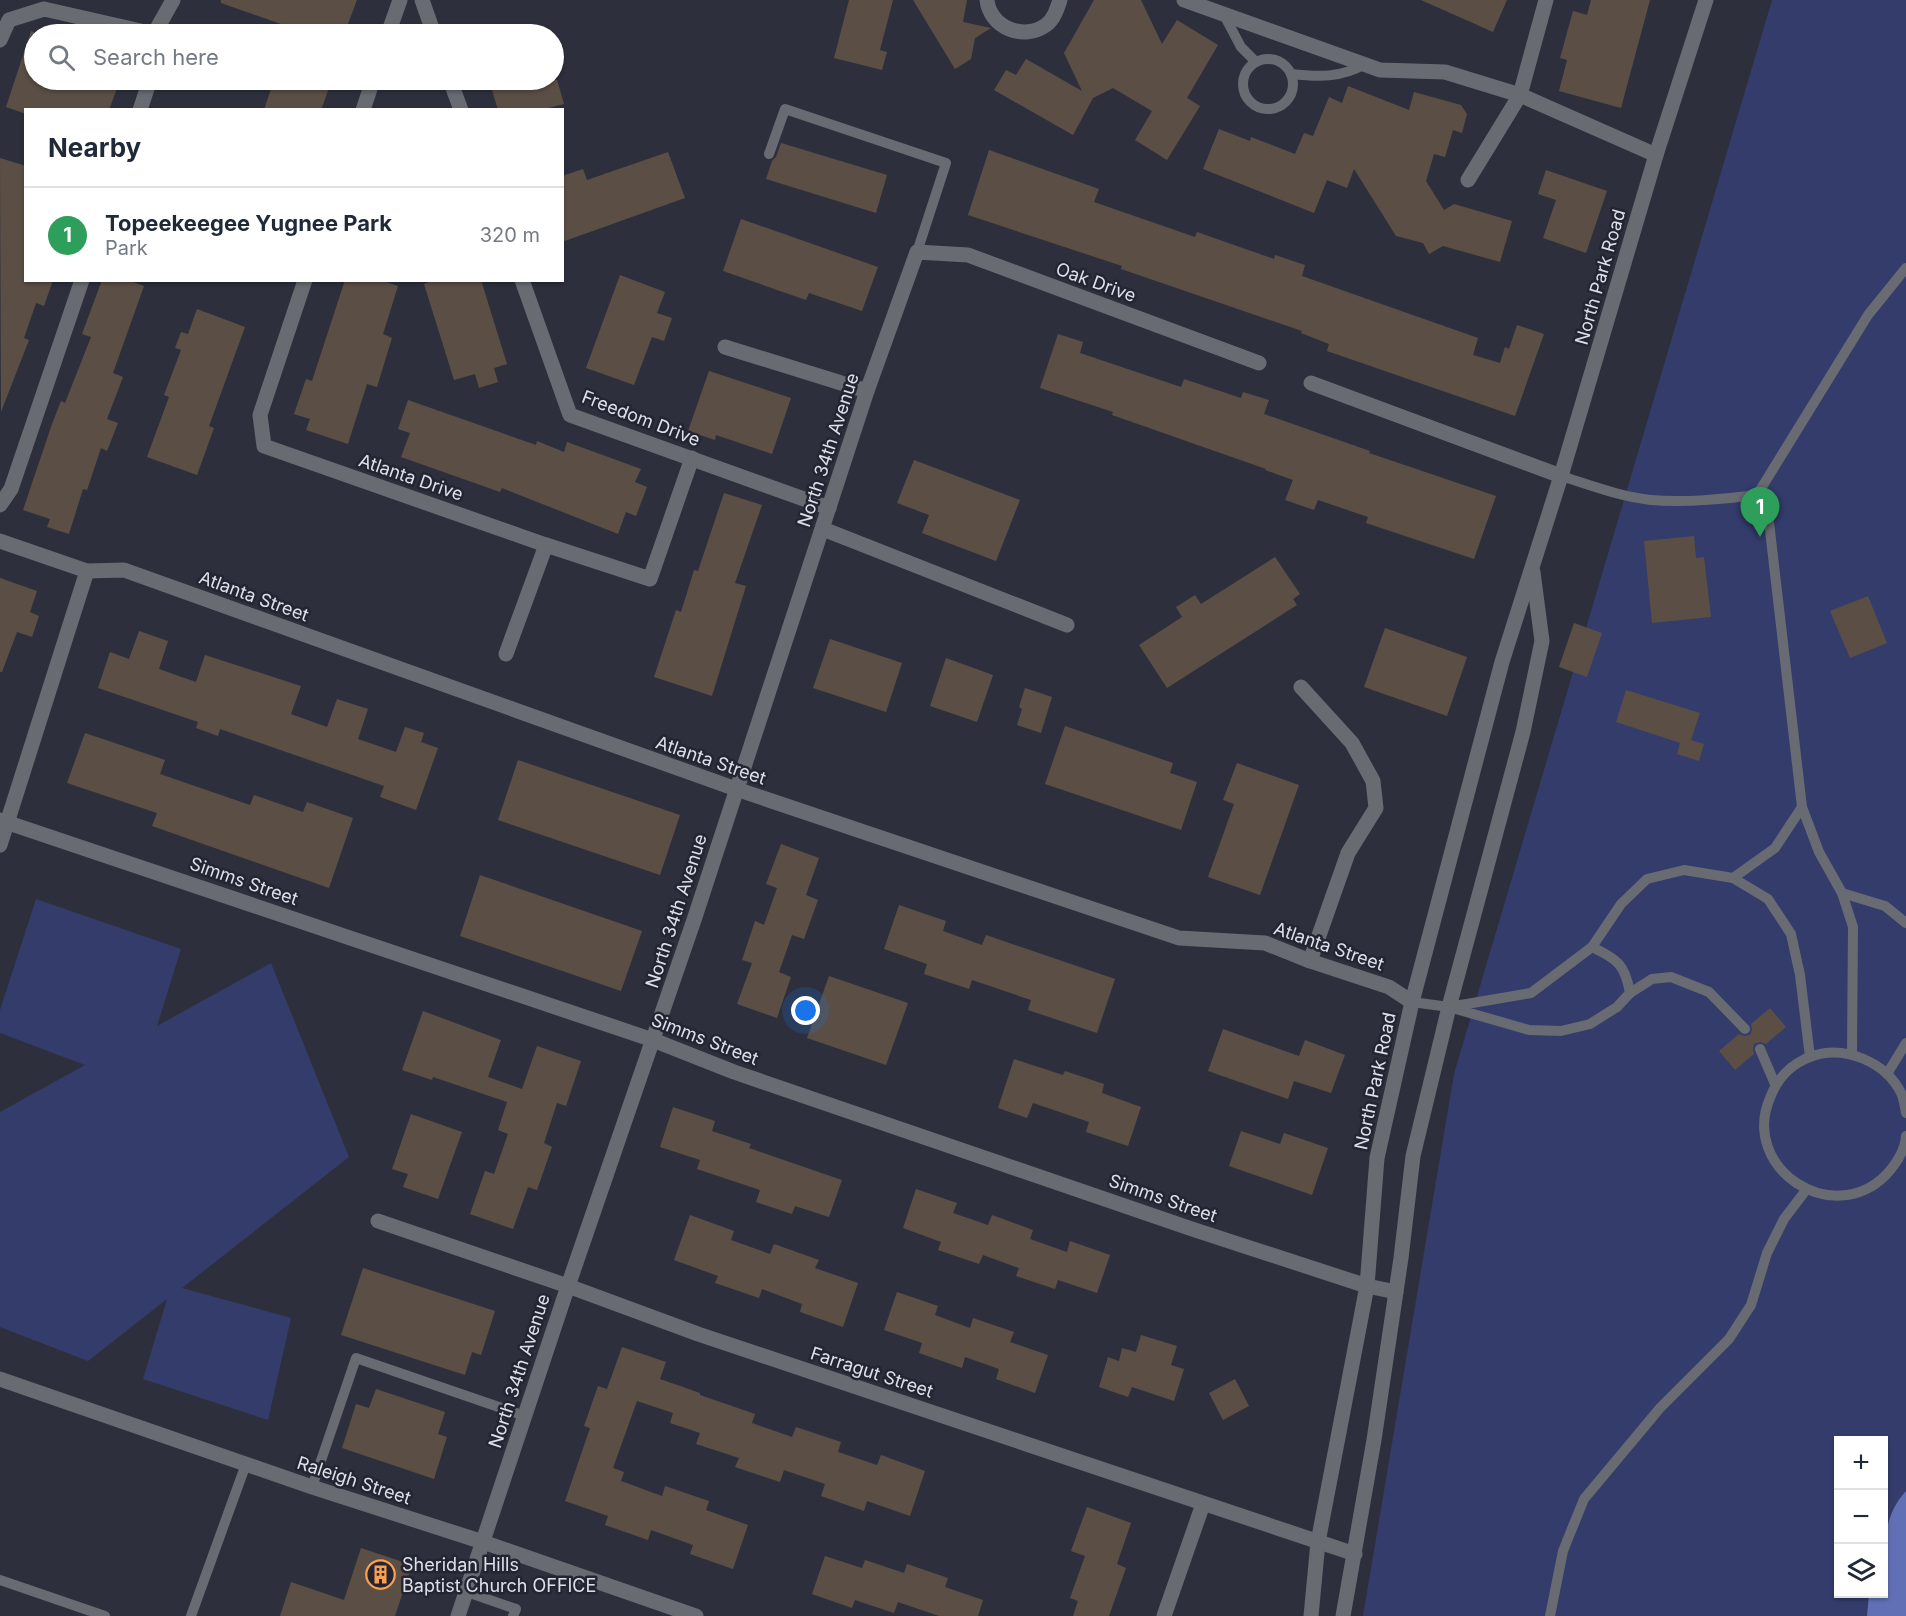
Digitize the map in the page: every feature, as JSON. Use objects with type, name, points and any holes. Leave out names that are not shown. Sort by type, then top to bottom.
[{"type":"street","points":[[160,24],[173,0]]},
{"type":"street","points":[[392,24],[400,0]]},
{"type":"street","points":[[422,0],[430,24]]},
{"type":"street","points":[[987,0],[995,19],[1006,28],[1020,32],[1035,30],[1048,24],[1060,0]]},
{"type":"street","points":[[1184,0],[1380,70],[1445,72],[1520,95],[1656,154]]},
{"type":"street","points":[[1468,180],[1520,95],[1546,0]]},
{"type":"street","name":"North Park Road","points":[[1311,1616],[1318,1542],[1367,1286],[1377,1158],[1413,1002],[1502,662],[1561,476],[1656,154],[1706,0]]},
{"type":"street","points":[[0,40],[9,20],[44,9],[110,24]]},
{"type":"street","points":[[141,108],[147,90]]},
{"type":"street","points":[[364,108],[370,90]]},
{"type":"street","points":[[454,90],[460,108]]},
{"type":"street","name":"Oak Drive","points":[[917,252],[968,255],[1259,363]]},
{"type":"street","name":"North 34th Avenue","points":[[458,1616],[695,917],[867,391],[917,252]]},
{"type":"street","points":[[1,505],[11,489],[81,282]]},
{"type":"street","name":"Atlanta Drive","points":[[304,282],[260,415],[264,446],[650,579],[692,458]]},
{"type":"street","name":"Freedom Drive","points":[[523,282],[570,415],[829,508]]},
{"type":"street","points":[[725,347],[867,391]]},
{"type":"street","points":[[1311,383],[1561,476]]},
{"type":"street","points":[[823,529],[1067,625]]},
{"type":"street","name":"Atlanta Street","points":[[0,541],[87,571],[124,570],[736,789],[1179,938],[1265,943],[1310,961],[1389,987],[1413,1002]]},
{"type":"street","points":[[506,654],[546,545]]},
{"type":"street","name":"North Park Road","points":[[1343,1616],[1355,1554],[1396,1292],[1412,1162],[1449,1007],[1523,732],[1542,641],[1533,566]]},
{"type":"street","points":[[0,845],[4,821],[87,571]]},
{"type":"street","points":[[1301,687],[1352,743],[1373,781],[1376,808],[1348,853],[1310,961]]},
{"type":"street","name":"Simms Street","points":[[4,821],[653,1040],[755,1079],[1192,1229],[1367,1286],[1396,1292]]},
{"type":"street","name":"Farragut Street","points":[[378,1221],[568,1286],[698,1334],[1355,1554]]},
{"type":"street","name":"Raleigh Street","points":[[0,1379],[696,1616]]},
{"type":"street","points":[[1164,1616],[1203,1504]]},
{"type":"lane","points":[[1224,15],[1241,46],[1256,62]]},
{"type":"lane","points":[[1264,59],[1280,62],[1291,74],[1292,91],[1282,105],[1274,108],[1258,107],[1246,96],[1243,81],[1249,66],[1256,62],[1264,59]]},
{"type":"lane","points":[[1291,74],[1324,77],[1351,72],[1365,64]]},
{"type":"lane","points":[[769,154],[784,109],[946,163],[917,252]]},
{"type":"lane","points":[[1757,495],[1868,315],[1906,268]]},
{"type":"lane","points":[[1561,476],[1610,491],[1651,500],[1712,500],[1757,495]]},
{"type":"lane","points":[[1757,495],[1769,522],[1802,807],[1819,852],[1842,893],[1853,927],[1851,1054]]},
{"type":"lane","points":[[1733,878],[1775,848],[1802,807]]},
{"type":"lane","points":[[1449,1007],[1531,993],[1592,947],[1621,904],[1647,879],[1684,870],[1733,878],[1768,899],[1791,934],[1800,975],[1810,1057]]},
{"type":"lane","points":[[1842,893],[1885,906],[1906,923]]},
{"type":"lane","points":[[1592,947],[1614,958],[1627,978],[1630,993]]},
{"type":"lane","points":[[1413,1002],[1449,1007],[1529,1030],[1561,1031],[1590,1024],[1652,979],[1671,977],[1709,992],[1745,1029]]},
{"type":"lane","points":[[1887,1074],[1906,1043]]},
{"type":"lane","points":[[1760,1049],[1775,1084]]},
{"type":"lane","points":[[1906,1113],[1901,1095],[1887,1074],[1871,1062],[1851,1054],[1830,1052],[1810,1057],[1791,1068],[1775,1084],[1766,1107],[1764,1132],[1771,1155],[1785,1176],[1806,1190],[1830,1196],[1855,1194],[1877,1183],[1895,1166],[1906,1136]]},
{"type":"lane","points":[[1550,1616],[1563,1551],[1584,1499],[1660,1408],[1729,1339],[1750,1305],[1767,1253],[1784,1219],[1806,1190]]},
{"type":"lane","points":[[312,1487],[356,1358],[525,1416]]},
{"type":"lane","points":[[191,1616],[246,1464]]},
{"type":"lane","points":[[0,1580],[105,1616]]},
{"type":"lane","points":[[467,1592],[515,1612]]},
{"type":"shaded area","points":[[1772,0],[1906,0],[1906,1616],[1363,1616],[1454,1074]]},
{"type":"shaded area","points":[[36,899],[181,949],[157,1026],[271,963],[349,1157],[182,1288],[291,1318],[268,1420],[143,1379],[167,1299],[88,1361],[0,1327],[0,1112],[85,1065],[0,1033],[0,1010]]},
{"type":"shaded area","points":[[1906,1491],[1906,1616],[1867,1616],[1869,1598],[1888,1598],[1888,1526],[1898,1502]]},
{"type":"building","points":[[221,0],[357,0],[348,24],[281,24],[221,3]]},
{"type":"building","points":[[849,0],[893,0],[880,50],[887,52],[882,70],[834,58]]},
{"type":"building","points":[[913,0],[967,0],[963,22],[991,28],[975,38],[971,59],[955,69]]},
{"type":"building","points":[[1094,0],[1141,0],[1162,44],[1177,20],[1218,45],[1187,98],[1200,106],[1167,160],[1135,140],[1152,111],[1113,88],[1093,98],[1073,135],[994,90],[1006,70],[1016,75],[1026,59],[1082,91],[1064,53]]},
{"type":"building","points":[[1421,0],[1507,0],[1493,32]]},
{"type":"building","points":[[1591,0],[1650,0],[1621,108],[1559,91],[1567,60],[1560,58],[1573,11],[1587,15]]},
{"type":"building","points":[[24,52],[24,90],[116,90],[110,108],[24,108],[24,113],[6,107]]},
{"type":"building","points":[[1348,86],[1409,110],[1414,92],[1461,105],[1467,114],[1462,133],[1453,130],[1445,157],[1434,154],[1426,181],[1444,210],[1454,204],[1512,221],[1500,262],[1443,246],[1429,254],[1423,243],[1396,236],[1354,169],[1347,188],[1327,180],[1314,213],[1203,169],[1219,129],[1250,141],[1251,137],[1295,154],[1304,133],[1313,136],[1329,97],[1342,103]]},
{"type":"building","points":[[271,90],[328,90],[322,108],[265,108]]},
{"type":"building","points":[[492,90],[560,90],[564,104],[549,108],[497,108]]},
{"type":"building","points":[[781,143],[887,175],[876,213],[766,179]]},
{"type":"building","points":[[989,150],[1099,189],[1094,202],[1195,237],[1197,232],[1274,259],[1275,255],[1305,265],[1302,276],[1478,338],[1473,355],[1500,363],[1505,347],[1509,349],[1517,325],[1544,334],[1515,416],[1327,351],[1329,344],[1301,333],[1302,331],[1121,269],[1122,266],[968,215]]},
{"type":"building","points":[[668,152],[685,198],[564,241],[564,175],[583,169],[587,180]]},
{"type":"building","points":[[0,158],[24,165],[24,282],[52,282],[44,306],[36,303],[24,338],[29,340],[1,412]]},
{"type":"building","points":[[1546,170],[1607,191],[1586,253],[1543,238],[1556,200],[1538,194]]},
{"type":"building","points":[[741,219],[878,267],[862,311],[809,293],[806,300],[723,271]]},
{"type":"building","points":[[620,275],[665,292],[657,313],[672,318],[664,341],[652,337],[634,385],[586,368]]},
{"type":"building","points":[[101,282],[133,282],[144,286],[113,373],[123,377],[107,419],[118,423],[107,451],[101,448],[87,490],[83,489],[69,534],[47,527],[50,519],[23,510],[61,401],[65,403],[91,337],[82,334]]},
{"type":"building","points":[[344,282],[386,282],[398,286],[383,334],[392,338],[377,387],[367,384],[348,444],[306,430],[310,419],[294,414],[306,379],[312,381]]},
{"type":"building","points":[[429,282],[482,282],[507,364],[494,368],[498,382],[479,388],[475,374],[454,380],[424,284]]},
{"type":"building","points":[[197,309],[245,327],[209,426],[214,428],[197,475],[147,457],[169,397],[164,395],[181,350],[175,348],[181,332],[188,334]]},
{"type":"building","points":[[1058,334],[1083,342],[1080,353],[1181,387],[1184,379],[1241,398],[1243,392],[1269,400],[1264,414],[1496,496],[1474,559],[1366,523],[1368,517],[1318,500],[1314,510],[1285,500],[1293,480],[1112,415],[1113,412],[1040,388]]},
{"type":"building","points":[[709,371],[791,398],[772,454],[716,435],[715,440],[688,431]]},
{"type":"building","points":[[408,400],[536,445],[537,441],[564,452],[567,442],[641,469],[635,482],[647,487],[636,516],[626,512],[618,534],[502,488],[500,492],[401,457],[410,433],[398,429]]},
{"type":"building","points":[[914,460],[1020,500],[996,561],[922,533],[929,515],[897,503]]},
{"type":"building","points":[[724,493],[762,505],[735,583],[746,586],[712,696],[654,677],[676,610],[681,612],[694,570],[698,571]]},
{"type":"building","points":[[1694,536],[1696,558],[1704,557],[1711,617],[1652,623],[1644,541]]},
{"type":"building","points":[[1275,557],[1300,594],[1293,599],[1297,605],[1167,688],[1139,645],[1182,617],[1176,607],[1195,595],[1201,604]]},
{"type":"building","points":[[0,578],[37,591],[30,612],[39,616],[32,637],[17,632],[2,672],[0,672]]},
{"type":"building","points":[[1868,596],[1887,643],[1850,658],[1830,611]]},
{"type":"building","points":[[1574,623],[1602,633],[1587,677],[1559,667]]},
{"type":"building","points":[[1385,628],[1467,657],[1447,716],[1364,687]]},
{"type":"building","points":[[139,631],[168,641],[159,669],[196,682],[205,655],[301,686],[291,714],[327,727],[337,699],[368,709],[358,739],[396,752],[405,727],[424,733],[421,742],[438,748],[416,810],[380,797],[384,786],[220,729],[218,736],[196,728],[198,722],[98,688],[110,652],[129,659]]},
{"type":"building","points":[[830,639],[902,663],[886,712],[813,688]]},
{"type":"building","points":[[946,658],[993,675],[977,722],[930,706]]},
{"type":"building","points":[[1025,688],[1052,697],[1041,733],[1017,725],[1022,709],[1019,707]]},
{"type":"building","points":[[1626,690],[1700,713],[1691,740],[1704,744],[1699,761],[1677,754],[1680,743],[1616,722]]},
{"type":"building","points":[[1065,726],[1173,763],[1170,773],[1197,782],[1181,830],[1045,784]]},
{"type":"building","points":[[85,733],[165,760],[160,774],[250,805],[254,795],[303,812],[307,802],[353,818],[329,888],[152,826],[157,813],[67,783]]},
{"type":"building","points":[[518,760],[680,815],[660,875],[498,820]]},
{"type":"building","points":[[1237,763],[1299,785],[1260,895],[1208,877],[1234,804],[1223,800]]},
{"type":"building","points":[[781,844],[819,858],[806,895],[818,900],[804,939],[792,935],[779,972],[791,977],[777,1018],[737,1004],[752,963],[742,960],[755,921],[764,925],[777,888],[766,884]]},
{"type":"building","points":[[480,875],[642,931],[621,991],[460,936]]},
{"type":"building","points":[[899,905],[946,921],[943,931],[982,945],[986,935],[1115,979],[1097,1033],[1028,1010],[1031,1000],[972,980],[969,989],[924,974],[927,964],[884,949]]},
{"type":"building","points":[[829,976],[908,1003],[886,1065],[807,1038]]},
{"type":"building","points":[[1770,1008],[1786,1027],[1766,1044],[1760,1042],[1754,1044],[1754,1054],[1735,1070],[1719,1051],[1739,1034],[1750,1035],[1751,1024]]},
{"type":"building","points":[[423,1011],[501,1040],[488,1077],[522,1089],[537,1046],[581,1061],[566,1106],[557,1103],[544,1143],[552,1147],[537,1190],[528,1187],[513,1229],[470,1214],[485,1171],[494,1174],[508,1134],[498,1130],[507,1102],[433,1077],[432,1080],[402,1070]]},
{"type":"building","points":[[1223,1029],[1299,1056],[1305,1040],[1345,1055],[1331,1093],[1294,1081],[1288,1099],[1208,1071]]},
{"type":"building","points":[[1014,1059],[1063,1075],[1065,1071],[1104,1084],[1102,1093],[1141,1107],[1128,1146],[1086,1132],[1089,1122],[1033,1103],[1027,1118],[998,1108]]},
{"type":"building","points":[[673,1107],[715,1121],[712,1131],[751,1144],[749,1148],[842,1180],[829,1217],[795,1206],[792,1214],[756,1202],[760,1190],[697,1169],[700,1160],[660,1147]]},
{"type":"building","points":[[411,1114],[462,1132],[438,1199],[403,1187],[408,1174],[392,1169]]},
{"type":"building","points":[[1241,1131],[1280,1144],[1284,1133],[1328,1148],[1312,1195],[1229,1166]]},
{"type":"building","points":[[916,1189],[957,1203],[953,1213],[988,1225],[992,1215],[1033,1230],[1030,1239],[1067,1252],[1070,1241],[1110,1255],[1097,1293],[1058,1280],[1055,1289],[1016,1276],[1019,1268],[983,1255],[979,1264],[938,1250],[941,1242],[903,1228]]},
{"type":"building","points":[[690,1215],[734,1231],[731,1240],[770,1254],[774,1244],[819,1260],[815,1268],[858,1283],[843,1327],[800,1312],[802,1304],[762,1289],[759,1298],[715,1283],[718,1276],[674,1260]]},
{"type":"building","points":[[363,1268],[495,1311],[481,1355],[472,1352],[465,1375],[341,1335]]},
{"type":"building","points":[[897,1292],[938,1306],[935,1315],[970,1328],[973,1318],[1014,1332],[1010,1342],[1048,1355],[1035,1393],[996,1379],[999,1369],[965,1357],[962,1368],[919,1353],[922,1343],[884,1330]]},
{"type":"building","points":[[1141,1335],[1177,1346],[1171,1365],[1184,1369],[1174,1401],[1132,1387],[1128,1397],[1099,1387],[1108,1357],[1119,1361],[1122,1348],[1136,1352]]},
{"type":"building","points":[[622,1347],[666,1362],[660,1379],[755,1414],[752,1423],[792,1437],[796,1427],[841,1442],[838,1452],[877,1465],[881,1455],[925,1471],[910,1516],[867,1501],[864,1511],[821,1496],[825,1484],[784,1470],[780,1482],[735,1467],[739,1458],[696,1444],[700,1433],[670,1423],[673,1413],[637,1401],[613,1468],[624,1472],[621,1481],[662,1496],[665,1486],[709,1501],[706,1510],[748,1525],[733,1569],[690,1554],[693,1545],[651,1530],[648,1540],[605,1525],[608,1516],[565,1501],[590,1428],[584,1426],[598,1386],[607,1389]]},
{"type":"building","points":[[1235,1379],[1249,1406],[1223,1420],[1209,1393]]},
{"type":"building","points":[[376,1389],[445,1412],[438,1434],[447,1437],[434,1479],[342,1448],[356,1404],[369,1408]]},
{"type":"building","points":[[1087,1507],[1131,1523],[1117,1564],[1126,1568],[1109,1616],[1073,1616],[1078,1601],[1070,1598],[1085,1556],[1071,1551]]},
{"type":"building","name":"Sheridan Hills Baptist Church OFFICE","points":[[361,1548],[412,1565],[395,1616],[280,1616],[291,1582],[344,1600]]},
{"type":"building","points":[[825,1556],[862,1568],[865,1560],[904,1573],[907,1564],[948,1578],[945,1587],[983,1600],[978,1616],[939,1616],[898,1602],[894,1613],[855,1600],[852,1608],[812,1594]]},
{"type":"place","name":"Topeekeegee Yugnee Park","points":[[1760,537]]},
{"type":"place","name":"Sheridan Hills Baptist Church OFFICE","points":[[381,1574]]}]
